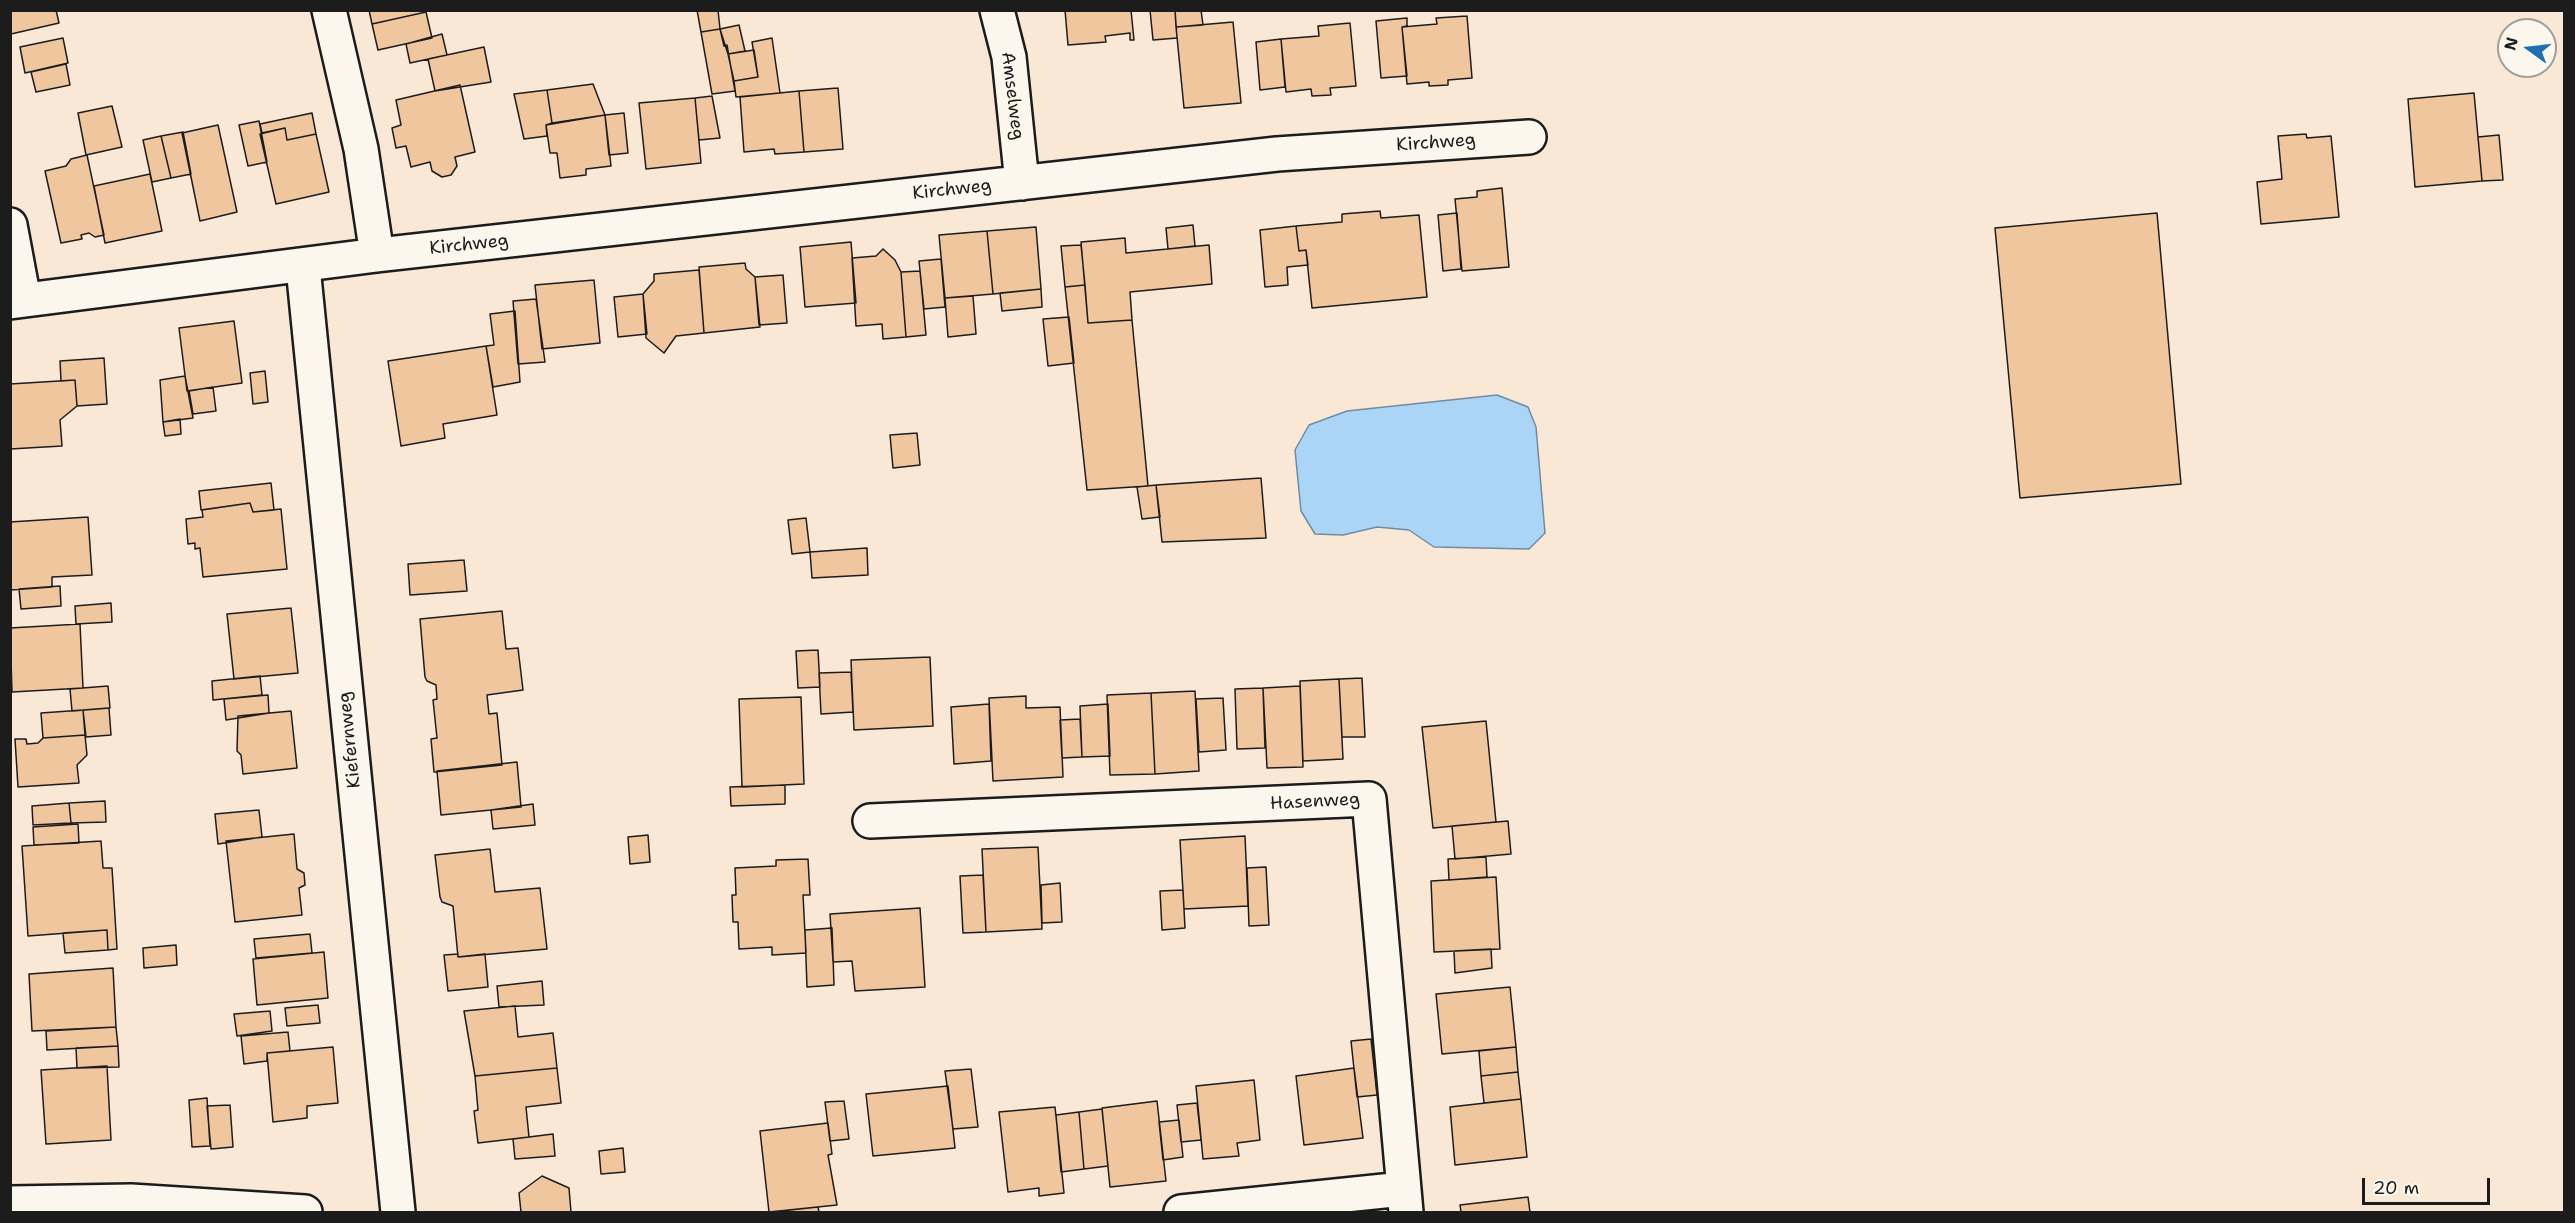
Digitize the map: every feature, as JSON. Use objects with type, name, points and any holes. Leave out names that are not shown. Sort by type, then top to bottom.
[{"type":"street","points":[[328,10],[361,149],[377,255]]},
{"type":"street","name":"Amselweg","points":[[998,10],[1009,57],[1022,183]]},
{"type":"street","name":"Kirchweg","points":[[17,301],[303,267],[377,255],[1277,154],[1529,137]]},
{"type":"street","points":[[10,225],[17,301]]},
{"type":"street","name":"Kiefernweg","points":[[303,267],[398,1212]]},
{"type":"street","name":"Hasenweg","points":[[870,821],[1369,800],[1405,1201],[1181,1212]]},
{"type":"street","points":[[10,1203],[131,1201],[305,1212]]},
{"type":"water","points":[[1497,395],[1528,407],[1536,427],[1545,533],[1529,549],[1434,547],[1409,530],[1377,527],[1343,535],[1315,534],[1301,511],[1295,450],[1309,425],[1347,411]]},
{"type":"building","points":[[10,10],[56,10],[59,23],[11,34]]},
{"type":"building","points":[[369,10],[425,10],[426,12],[372,24]]},
{"type":"building","points":[[697,10],[718,10],[720,29],[701,32]]},
{"type":"building","points":[[1065,10],[1131,10],[1134,40],[1130,40],[1130,33],[1105,36],[1106,42],[1068,45]]},
{"type":"building","points":[[1150,10],[1175,10],[1177,38],[1153,40]]},
{"type":"building","points":[[1175,10],[1201,10],[1203,25],[1176,27]]},
{"type":"building","points":[[426,12],[432,38],[378,50],[372,24]]},
{"type":"building","points":[[1467,16],[1472,78],[1448,80],[1448,85],[1429,86],[1429,82],[1407,84],[1402,27],[1437,24],[1436,18]]},
{"type":"building","points":[[1407,18],[1407,26],[1402,27],[1407,76],[1381,78],[1376,21]]},
{"type":"building","points":[[1233,22],[1241,103],[1184,108],[1176,27]]},
{"type":"building","points":[[1350,23],[1356,86],[1330,88],[1331,95],[1312,96],[1311,89],[1286,92],[1281,39],[1319,36],[1318,26]]},
{"type":"building","points":[[739,25],[745,51],[728,54],[720,29]]},
{"type":"building","points":[[720,29],[724,46],[727,45],[735,91],[712,94],[701,32]]},
{"type":"building","points":[[442,34],[447,55],[410,63],[406,44]]},
{"type":"building","points":[[63,38],[68,63],[25,73],[20,47]]},
{"type":"building","points":[[772,38],[780,93],[736,97],[734,81],[758,77],[752,42]]},
{"type":"building","points":[[1281,39],[1285,87],[1260,90],[1256,42]]},
{"type":"building","points":[[484,47],[491,82],[435,91],[428,59]]},
{"type":"building","points":[[754,50],[758,77],[734,81],[728,54]]},
{"type":"building","points":[[66,64],[70,85],[36,92],[31,72]]},
{"type":"building","points":[[593,84],[605,115],[552,123],[547,90]]},
{"type":"building","points":[[460,85],[475,152],[455,157],[457,166],[451,175],[442,177],[432,171],[430,162],[411,167],[406,146],[396,148],[392,128],[401,125],[396,100]]},
{"type":"building","points":[[838,88],[843,149],[804,152],[799,91]]},
{"type":"building","points":[[547,90],[552,123],[546,125],[547,136],[524,139],[514,94]]},
{"type":"building","points":[[799,91],[804,152],[775,154],[774,149],[744,152],[740,97]]},
{"type":"building","points":[[2474,93],[2482,181],[2415,187],[2408,99]]},
{"type":"building","points":[[712,96],[720,138],[699,140],[695,98]]},
{"type":"building","points":[[695,98],[701,163],[646,169],[639,103]]},
{"type":"building","points":[[112,106],[122,147],[86,155],[78,113]]},
{"type":"building","points":[[312,113],[316,134],[287,140],[285,128],[262,133],[260,124]]},
{"type":"building","points":[[624,113],[628,153],[609,155],[605,115]]},
{"type":"building","points":[[605,115],[611,166],[586,169],[586,175],[560,178],[557,153],[550,153],[546,125]]},
{"type":"building","points":[[259,121],[267,162],[248,166],[239,125]]},
{"type":"building","points":[[218,125],[237,212],[200,221],[182,133]]},
{"type":"building","points":[[285,128],[287,140],[316,134],[329,192],[276,204],[260,134]]},
{"type":"building","points":[[183,132],[191,174],[171,178],[161,136]]},
{"type":"building","points":[[2306,134],[2307,138],[2331,136],[2339,217],[2261,224],[2257,182],[2282,179],[2278,136]]},
{"type":"building","points":[[2499,135],[2503,180],[2482,181],[2478,137]]},
{"type":"building","points":[[161,136],[171,178],[152,182],[143,140]]},
{"type":"building","points":[[87,155],[104,235],[95,237],[89,233],[81,235],[82,239],[61,243],[45,171],[66,166],[71,159]]},
{"type":"building","points":[[150,174],[162,231],[105,243],[94,186]]},
{"type":"building","points":[[1502,188],[1509,267],[1462,271],[1455,199],[1477,197],[1477,191]]},
{"type":"building","points":[[1380,211],[1381,218],[1419,215],[1427,297],[1312,308],[1306,250],[1299,251],[1296,226],[1342,222],[1342,214]]},
{"type":"building","points":[[1457,213],[1461,269],[1443,271],[1438,215]]},
{"type":"building","points":[[2157,213],[2181,484],[2020,498],[1995,228]]},
{"type":"building","points":[[1193,225],[1195,246],[1168,249],[1166,228]]},
{"type":"building","points":[[1296,226],[1299,251],[1306,250],[1308,265],[1287,267],[1288,285],[1265,287],[1260,230]]},
{"type":"building","points":[[1036,227],[1041,289],[993,294],[987,231]]},
{"type":"building","points":[[987,231],[993,294],[945,298],[939,235]]},
{"type":"building","points":[[1125,238],[1126,253],[1209,245],[1212,284],[1130,292],[1132,320],[1088,323],[1081,242]]},
{"type":"building","points":[[851,242],[856,303],[805,307],[800,247]]},
{"type":"building","points":[[1081,245],[1085,285],[1065,287],[1061,246]]},
{"type":"building","points":[[883,249],[895,260],[901,272],[906,337],[883,339],[882,324],[856,326],[852,258],[876,256]]},
{"type":"building","points":[[941,259],[945,307],[924,309],[919,261]]},
{"type":"building","points":[[745,263],[746,269],[755,277],[760,327],[704,333],[699,267]]},
{"type":"building","points":[[699,270],[704,333],[676,336],[664,353],[646,338],[643,294],[654,281],[654,274]]},
{"type":"building","points":[[920,271],[926,335],[906,337],[901,272]]},
{"type":"building","points":[[783,275],[787,323],[759,325],[755,277]]},
{"type":"building","points":[[594,280],[600,343],[542,349],[535,285]]},
{"type":"building","points":[[1085,285],[1088,323],[1132,320],[1148,486],[1087,490],[1065,287]]},
{"type":"building","points":[[1041,289],[1042,307],[1002,311],[1000,293]]},
{"type":"building","points":[[643,294],[647,334],[618,337],[614,297]]},
{"type":"building","points":[[973,296],[976,334],[948,337],[945,298]]},
{"type":"building","points":[[536,299],[545,362],[518,364],[513,301]]},
{"type":"building","points":[[515,311],[520,382],[493,387],[486,346],[494,345],[490,314]]},
{"type":"building","points":[[1069,317],[1074,363],[1048,366],[1043,319]]},
{"type":"building","points":[[234,321],[242,383],[187,391],[179,328]]},
{"type":"building","points":[[486,346],[497,415],[443,424],[445,438],[401,446],[388,361]]},
{"type":"building","points":[[104,358],[107,404],[77,406],[75,380],[61,381],[60,361]]},
{"type":"building","points":[[265,371],[268,402],[253,404],[250,373]]},
{"type":"building","points":[[185,376],[193,418],[163,422],[160,380]]},
{"type":"building","points":[[75,380],[77,406],[60,420],[62,446],[10,449],[10,384]]},
{"type":"building","points":[[213,387],[216,411],[193,414],[189,391]]},
{"type":"building","points":[[180,419],[181,434],[165,436],[163,422]]},
{"type":"building","points":[[917,433],[920,465],[893,468],[890,435]]},
{"type":"building","points":[[1261,478],[1266,538],[1162,542],[1156,485]]},
{"type":"building","points":[[271,483],[274,510],[253,512],[250,503],[201,510],[199,491]]},
{"type":"building","points":[[1156,485],[1160,517],[1142,519],[1137,487]]},
{"type":"building","points":[[250,503],[253,512],[281,509],[287,569],[203,577],[200,548],[195,549],[195,543],[188,544],[186,519],[203,517],[202,510]]},
{"type":"building","points":[[88,517],[92,575],[52,577],[52,587],[10,590],[10,522]]},
{"type":"building","points":[[806,518],[810,552],[792,554],[788,520]]},
{"type":"building","points":[[867,548],[868,575],[812,578],[810,552]]},
{"type":"building","points":[[464,560],[467,591],[410,595],[408,564]]},
{"type":"building","points":[[60,586],[61,606],[21,609],[19,589]]},
{"type":"building","points":[[111,603],[112,622],[76,624],[75,606]]},
{"type":"building","points":[[291,608],[298,673],[234,679],[227,614]]},
{"type":"building","points":[[502,611],[506,649],[518,648],[523,690],[487,695],[489,714],[497,713],[502,765],[434,772],[431,739],[437,738],[433,700],[437,699],[436,685],[427,681],[425,677],[420,619]]},
{"type":"building","points":[[80,624],[83,688],[12,692],[10,628]]},
{"type":"building","points":[[818,650],[820,687],[798,688],[796,651]]},
{"type":"building","points":[[930,657],[933,726],[854,730],[851,660]]},
{"type":"building","points":[[851,672],[853,712],[821,714],[819,673]]},
{"type":"building","points":[[260,676],[262,695],[213,700],[212,681]]},
{"type":"building","points":[[1362,678],[1365,737],[1342,737],[1339,679]]},
{"type":"building","points":[[1339,679],[1343,759],[1303,761],[1300,681]]},
{"type":"building","points":[[108,686],[110,708],[72,711],[70,689]]},
{"type":"building","points":[[1300,686],[1303,767],[1267,768],[1263,688]]},
{"type":"building","points":[[1263,688],[1265,748],[1237,749],[1235,689]]},
{"type":"building","points":[[1195,691],[1199,771],[1155,774],[1151,693]]},
{"type":"building","points":[[1151,693],[1155,774],[1110,775],[1107,695]]},
{"type":"building","points":[[268,695],[269,713],[226,720],[224,699]]},
{"type":"building","points":[[1026,696],[1026,708],[1060,707],[1063,777],[993,781],[989,698]]},
{"type":"building","points":[[801,697],[804,784],[742,787],[739,699]]},
{"type":"building","points":[[1223,698],[1226,750],[1199,752],[1196,699]]},
{"type":"building","points":[[989,704],[991,761],[954,764],[951,707]]},
{"type":"building","points":[[1108,704],[1110,756],[1082,757],[1080,706]]},
{"type":"building","points":[[109,708],[111,735],[86,737],[83,710]]},
{"type":"building","points":[[83,710],[85,735],[43,738],[41,713]]},
{"type":"building","points":[[291,711],[297,768],[243,774],[241,755],[237,751],[238,716]]},
{"type":"building","points":[[1080,719],[1082,757],[1062,758],[1060,720]]},
{"type":"building","points":[[1486,721],[1496,822],[1433,828],[1422,727]]},
{"type":"building","points":[[85,735],[87,755],[77,765],[79,783],[18,787],[15,739],[26,739],[27,744],[38,743],[43,738]]},
{"type":"building","points":[[517,762],[521,807],[441,815],[437,771]]},
{"type":"building","points":[[785,785],[785,804],[731,806],[730,787]]},
{"type":"building","points":[[105,801],[106,822],[71,823],[69,803]]},
{"type":"building","points":[[69,803],[71,823],[33,825],[32,806]]},
{"type":"building","points":[[533,804],[535,825],[493,829],[491,810]]},
{"type":"building","points":[[259,810],[262,837],[218,844],[215,814]]},
{"type":"building","points":[[1508,821],[1511,854],[1455,859],[1452,826]]},
{"type":"building","points":[[78,824],[79,843],[34,845],[33,827]]},
{"type":"building","points":[[294,834],[297,869],[304,873],[305,885],[299,888],[302,915],[235,922],[226,841]]},
{"type":"building","points":[[648,835],[650,862],[630,864],[628,837]]},
{"type":"building","points":[[1245,836],[1248,906],[1184,909],[1180,840]]},
{"type":"building","points":[[101,841],[103,868],[112,868],[117,949],[108,950],[107,930],[28,936],[22,846]]},
{"type":"building","points":[[1038,847],[1042,929],[986,932],[982,849]]},
{"type":"building","points":[[490,849],[495,892],[540,888],[547,949],[458,957],[453,906],[442,902],[440,897],[435,855]]},
{"type":"building","points":[[1486,857],[1487,877],[1449,880],[1448,859]]},
{"type":"building","points":[[808,859],[810,895],[803,895],[806,953],[772,955],[772,947],[739,949],[738,922],[733,922],[732,895],[736,895],[735,868],[776,866],[776,860]]},
{"type":"building","points":[[1266,867],[1269,925],[1249,926],[1247,868]]},
{"type":"building","points":[[983,875],[986,932],[963,933],[960,876]]},
{"type":"building","points":[[1496,877],[1500,949],[1434,952],[1431,881]]},
{"type":"building","points":[[1060,883],[1062,922],[1042,923],[1041,885]]},
{"type":"building","points":[[1183,890],[1185,928],[1162,930],[1160,891]]},
{"type":"building","points":[[920,908],[925,987],[855,991],[852,961],[833,962],[830,914]]},
{"type":"building","points":[[832,928],[834,985],[807,987],[805,930]]},
{"type":"building","points":[[107,930],[108,950],[65,953],[63,933]]},
{"type":"building","points":[[310,934],[312,953],[256,958],[254,939]]},
{"type":"building","points":[[176,945],[177,965],[144,968],[143,948]]},
{"type":"building","points":[[1491,949],[1492,968],[1455,973],[1454,951]]},
{"type":"building","points":[[324,952],[328,998],[257,1005],[253,959]]},
{"type":"building","points":[[458,954],[458,957],[485,954],[488,987],[448,991],[444,955]]},
{"type":"building","points":[[113,968],[116,1027],[32,1031],[29,974]]},
{"type":"building","points":[[542,981],[544,1005],[499,1007],[497,986]]},
{"type":"building","points":[[1510,987],[1516,1047],[1442,1054],[1436,994]]},
{"type":"building","points":[[318,1005],[320,1023],[287,1026],[285,1008]]},
{"type":"building","points":[[515,1006],[518,1037],[553,1033],[557,1068],[475,1076],[464,1011]]},
{"type":"building","points":[[270,1011],[272,1031],[237,1036],[234,1014]]},
{"type":"building","points":[[116,1027],[118,1046],[47,1050],[46,1031]]},
{"type":"building","points":[[288,1032],[290,1051],[267,1053],[267,1061],[244,1064],[241,1036]]},
{"type":"building","points":[[1371,1039],[1377,1095],[1357,1097],[1351,1041]]},
{"type":"building","points":[[118,1046],[119,1067],[77,1068],[76,1048]]},
{"type":"building","points":[[333,1047],[338,1103],[307,1106],[307,1118],[273,1122],[267,1053]]},
{"type":"building","points":[[1516,1047],[1518,1072],[1481,1076],[1479,1051]]},
{"type":"building","points":[[107,1066],[111,1140],[46,1144],[41,1070]]},
{"type":"building","points":[[557,1068],[561,1103],[526,1107],[529,1137],[478,1143],[474,1111],[478,1110],[475,1076]]},
{"type":"building","points":[[1354,1068],[1363,1138],[1304,1145],[1296,1076]]},
{"type":"building","points":[[971,1069],[978,1127],[953,1129],[945,1071]]},
{"type":"building","points":[[1518,1072],[1521,1099],[1484,1103],[1481,1076]]},
{"type":"building","points":[[1254,1080],[1260,1140],[1237,1143],[1239,1156],[1203,1159],[1196,1086]]},
{"type":"building","points":[[948,1086],[955,1148],[873,1156],[866,1094]]},
{"type":"building","points":[[207,1098],[210,1146],[192,1147],[189,1100]]},
{"type":"building","points":[[1521,1099],[1527,1157],[1455,1165],[1450,1107]]},
{"type":"building","points":[[844,1101],[849,1139],[830,1141],[825,1102]]},
{"type":"building","points":[[1157,1101],[1166,1181],[1110,1187],[1102,1108]]},
{"type":"building","points":[[1197,1103],[1201,1140],[1181,1142],[1177,1105]]},
{"type":"building","points":[[230,1105],[233,1147],[211,1149],[207,1106]]},
{"type":"building","points":[[1055,1107],[1064,1193],[1039,1196],[1039,1188],[1008,1192],[999,1112]]},
{"type":"building","points":[[1102,1109],[1108,1166],[1084,1169],[1079,1112]]},
{"type":"building","points":[[1079,1112],[1084,1169],[1061,1172],[1056,1115]]},
{"type":"building","points":[[1179,1120],[1183,1157],[1163,1160],[1159,1122]]},
{"type":"building","points":[[828,1123],[832,1154],[828,1155],[837,1205],[769,1212],[760,1131]]},
{"type":"building","points":[[553,1134],[555,1156],[515,1159],[513,1139]]},
{"type":"building","points":[[623,1148],[625,1172],[601,1174],[599,1151]]},
{"type":"building","points":[[542,1176],[569,1188],[571,1212],[521,1212],[519,1193]]},
{"type":"building","points":[[1528,1197],[1530,1212],[1461,1212],[1460,1205]]},
{"type":"building","points":[[818,1207],[819,1212],[772,1212]]}]
